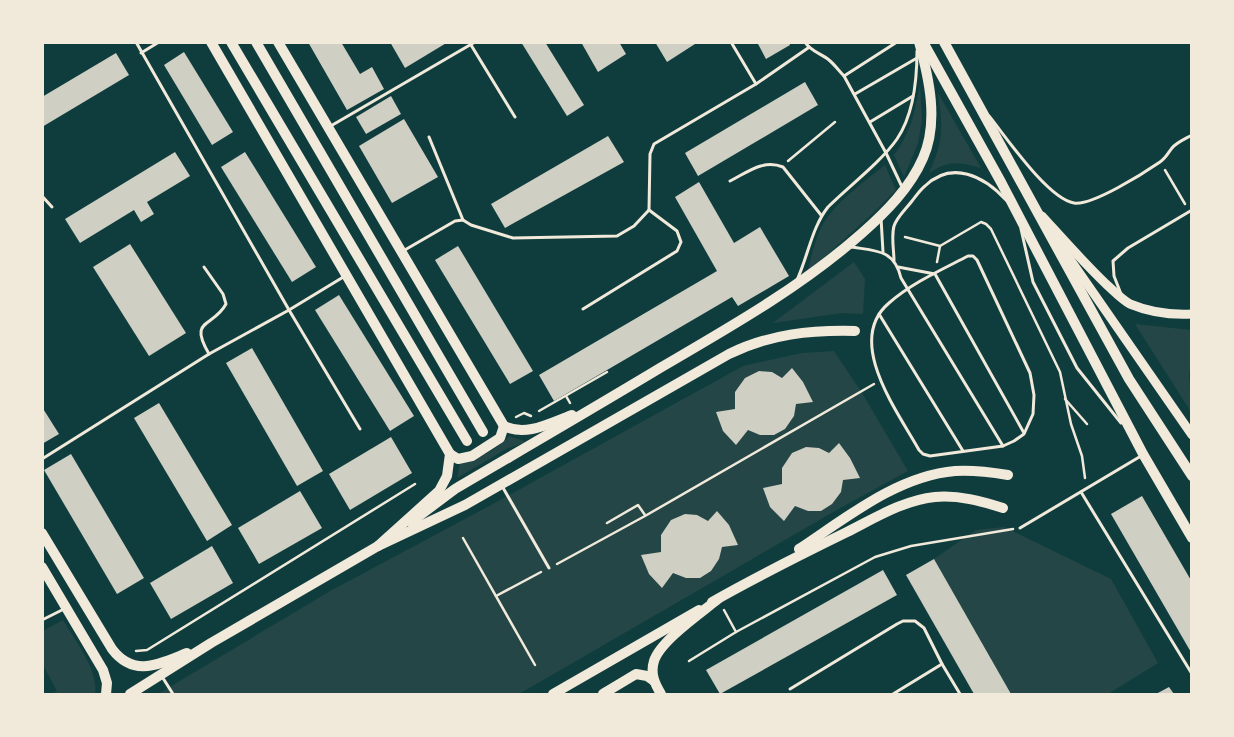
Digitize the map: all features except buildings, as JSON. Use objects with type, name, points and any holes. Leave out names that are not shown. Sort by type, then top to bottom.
[{"type":"main road","points":[[211,42],[450,454],[458,459],[472,456],[500,438],[503,434],[504,426],[278,42]]},
{"type":"main road","points":[[231,42],[466,441]]},
{"type":"main road","points":[[256,42],[483,432]]},
{"type":"main road","points":[[378,546],[455,489],[794,287],[847,246],[881,216],[904,190],[924,157],[929,137],[931,114],[928,78],[920,42]]},
{"type":"main road","points":[[920,42],[1017,213],[1143,454],[1192,540]]},
{"type":"main road","points":[[944,42],[1129,378],[1192,476]]},
{"type":"main road","points":[[130,694],[211,643],[378,546],[464,505],[746,345],[800,332],[855,331]]},
{"type":"main road","points":[[504,426],[514,430],[526,430],[596,406]]},
{"type":"main road","points":[[378,546],[439,491],[447,476],[450,454]]},
{"type":"main road","points":[[553,694],[763,573],[874,500],[915,481],[954,471],[979,471],[1008,475]]},
{"type":"main road","points":[[763,573],[886,513],[918,500],[934,497],[963,498],[1003,508]]},
{"type":"main road","points":[[42,533],[112,649],[124,662],[146,667],[211,643]]},
{"type":"main road","points":[[42,567],[103,670],[106,694]]},
{"type":"main road","points":[[654,681],[654,661],[658,652],[666,642],[718,599]]},
{"type":"main road","points":[[603,694],[636,674],[647,676],[654,681],[661,694]]},
{"type":"street","points":[[1034,207],[1094,272],[1123,300],[1152,310],[1192,314]]},
{"type":"street","points":[[1034,207],[1192,435]]},
{"type":"lane","points":[[136,42],[360,430]]},
{"type":"lane","points":[[141,52],[159,42]]},
{"type":"lane","points":[[731,42],[756,84]]},
{"type":"lane","points":[[805,42],[808,48],[820,53],[844,76],[870,122],[904,190]]},
{"type":"lane","points":[[844,76],[897,42]]},
{"type":"lane","points":[[794,287],[821,215],[886,153],[897,139],[908,117],[913,96],[920,42]]},
{"type":"lane","points":[[329,127],[473,44],[515,117]]},
{"type":"lane","points":[[429,137],[463,220],[471,225],[513,238],[617,236],[634,226],[649,210],[650,154],[654,144],[756,84],[808,48]]},
{"type":"lane","points":[[855,94],[917,58]]},
{"type":"lane","points":[[970,91],[1048,188],[1074,203],[1086,202],[1101,197],[1160,162],[1177,144],[1192,135]]},
{"type":"lane","points":[[870,122],[913,96]]},
{"type":"lane","points":[[730,181],[765,163],[774,163],[782,167],[821,215]]},
{"type":"lane","points":[[894,262],[893,235],[895,225],[924,186],[940,176],[952,173],[976,176],[987,182],[997,190],[1017,213],[1033,282],[1077,368],[1136,440]]},
{"type":"lane","points":[[42,196],[52,207]]},
{"type":"lane","points":[[583,309],[677,251],[681,242],[677,232],[649,210]]},
{"type":"lane","points":[[1123,300],[1114,276],[1114,260],[1128,248],[1192,210]]},
{"type":"lane","points":[[881,216],[884,252]]},
{"type":"lane","points":[[402,251],[455,221],[463,220]]},
{"type":"lane","points":[[847,246],[884,252],[898,267],[901,278],[1003,446]]},
{"type":"lane","points":[[968,256],[973,256],[977,260],[1030,373],[1034,395],[1033,414],[1024,434],[1003,446],[930,456],[923,454],[880,381],[871,348],[873,329],[879,314],[888,303],[935,274],[968,256]]},
{"type":"lane","points":[[204,267],[223,294],[226,304],[201,329],[200,337],[209,354]]},
{"type":"lane","points":[[898,267],[935,274]]},
{"type":"lane","points":[[935,274],[1024,434]]},
{"type":"lane","points":[[42,459],[209,354],[289,310],[347,275]]},
{"type":"lane","points":[[879,314],[963,451]]},
{"type":"lane","points":[[1020,528],[1143,454]]},
{"type":"lane","points":[[501,484],[549,568]]},
{"type":"lane","points":[[1081,492],[1192,674]]},
{"type":"lane","points":[[42,620],[66,608]]},
{"type":"lane","points":[[790,689],[897,624],[910,620],[919,623],[924,628],[960,694]]},
{"type":"lane","points":[[893,694],[942,664]]},
{"type":"lane","points":[[161,675],[173,694]]},
{"type":"path","points":[[796,153],[835,122]]},
{"type":"path","points":[[905,237],[940,246],[981,222],[991,229],[1060,372],[1064,398],[1082,456],[1085,477],[1081,492]]},
{"type":"path","points":[[935,274],[940,246]]},
{"type":"path","points":[[539,411],[607,372]]},
{"type":"path","points":[[496,596],[645,516],[880,381]]},
{"type":"path","points":[[1064,398],[1087,424]]},
{"type":"path","points":[[130,652],[147,650],[415,484]]},
{"type":"path","points":[[607,523],[638,505],[645,516]]},
{"type":"path","points":[[689,661],[736,632],[875,557],[911,546],[1020,528]]},
{"type":"path","points":[[463,538],[535,665]]},
{"type":"path","points":[[718,599],[736,632]]},
{"type":"shaded area","points":[[920,84],[922,121],[918,143],[904,177],[894,155],[905,138]]},
{"type":"shaded area","points":[[938,93],[981,168],[954,163],[942,166],[929,173],[941,134]]},
{"type":"shaded area","points":[[885,165],[896,190],[807,273],[817,237],[827,218],[847,196]]},
{"type":"shaded area","points":[[854,262],[865,279],[863,314],[842,313],[773,323]]},
{"type":"shaded area","points":[[1135,324],[1191,330],[1189,376],[1191,412]]},
{"type":"shaded area","points":[[834,351],[862,393],[908,471],[842,507],[519,694],[158,694],[332,590],[493,504],[743,366],[802,353]]},
{"type":"shaded area","points":[[509,436],[527,442],[508,448],[457,478],[460,463],[487,453],[499,446]]},
{"type":"shaded area","points":[[1004,527],[1111,579],[1158,663],[1108,694],[1011,694],[934,559],[976,530]]},
{"type":"shaded area","points":[[63,620],[90,666],[95,685],[95,694],[52,694],[57,691],[43,665],[43,631]]}]
